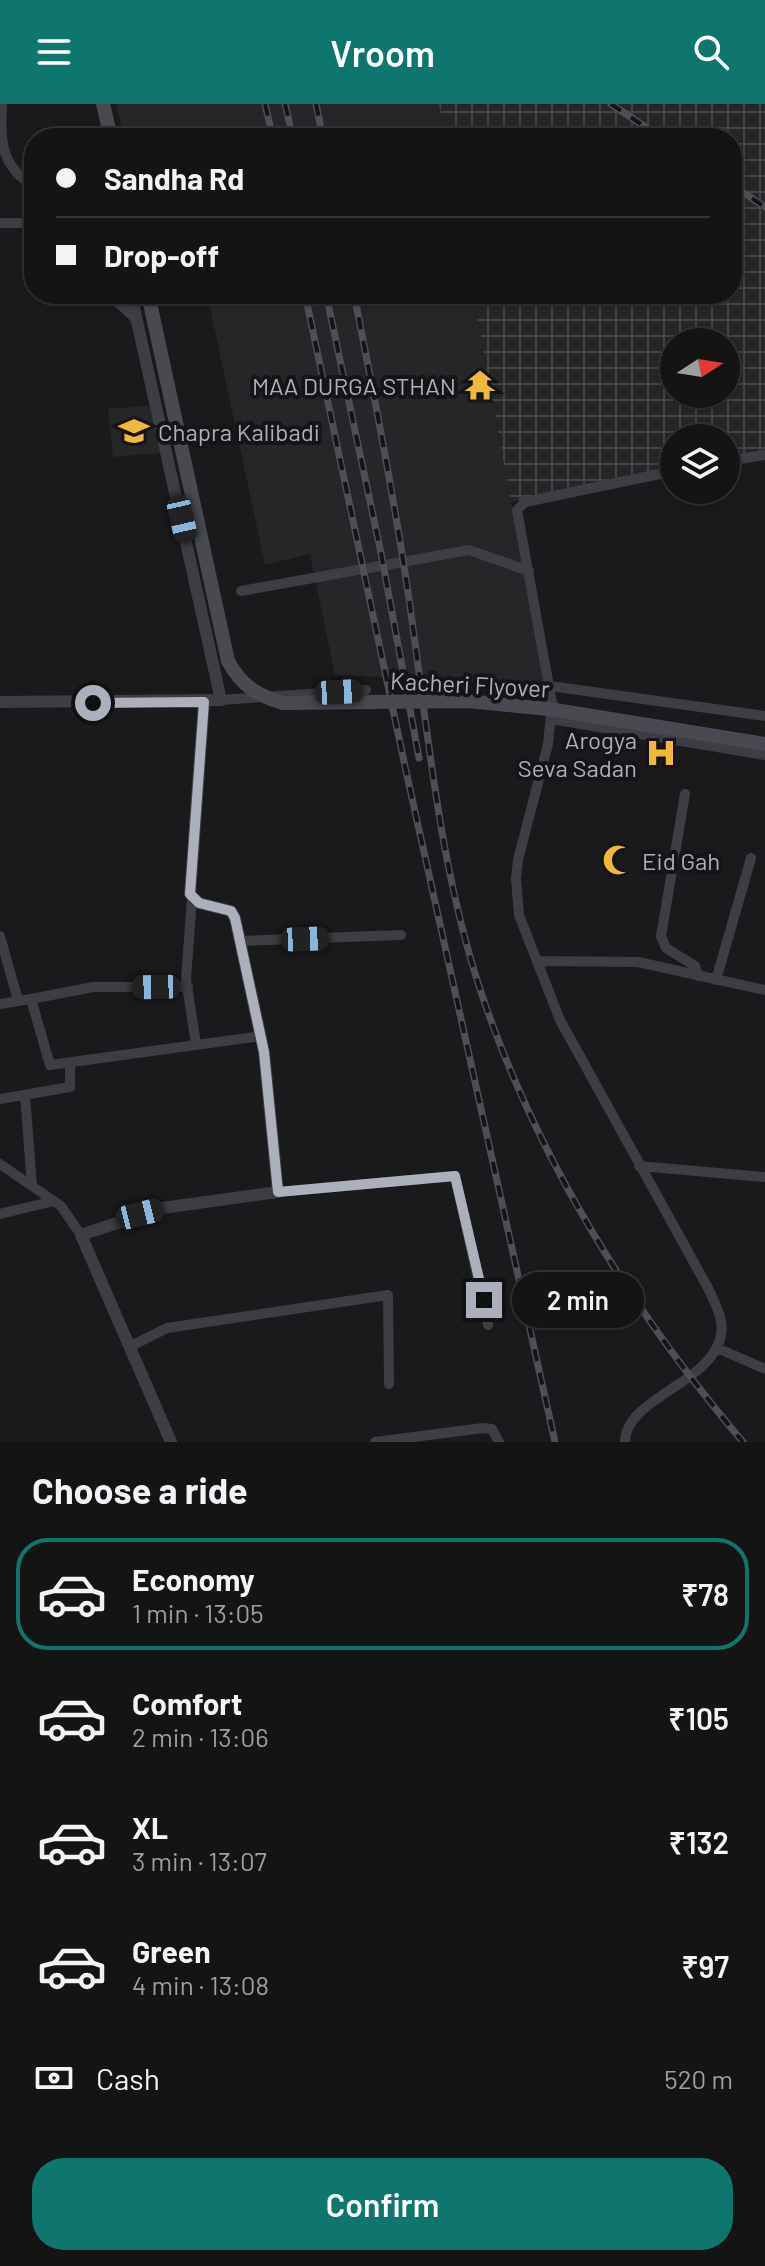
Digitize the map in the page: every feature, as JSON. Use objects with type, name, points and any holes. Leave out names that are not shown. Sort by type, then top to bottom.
[{"type":"main road","points":[[103,104],[109,128]]},
{"type":"main road","name":"Kacheri Flyover","points":[[150,304],[228,661],[239,680],[260,696],[283,703],[467,701],[549,709],[765,744]]},
{"type":"street","points":[[2,104],[0,137],[5,159],[11,169],[24,179]]},
{"type":"street","points":[[0,223],[24,223]]},
{"type":"street","points":[[120,304],[136,319]]},
{"type":"street","points":[[133,304],[221,700]]},
{"type":"street","points":[[740,459],[765,455]]},
{"type":"street","points":[[625,1442],[625,1433],[634,1418],[689,1378],[717,1348],[722,1325],[717,1307],[560,1020],[519,915],[516,879],[551,719],[550,686],[517,513],[521,504],[660,474]]},
{"type":"street","points":[[241,591],[469,550],[529,571]]},
{"type":"street","points":[[550,686],[765,716]]},
{"type":"street","points":[[0,702],[204,702],[366,690]]},
{"type":"street","points":[[196,1044],[188,987],[192,898],[189,889],[204,702]]},
{"type":"street","points":[[551,719],[765,755]]},
{"type":"street","points":[[685,794],[661,936],[666,948],[695,966],[698,976]]},
{"type":"street","points":[[716,980],[751,858]]},
{"type":"street","points":[[192,898],[231,911],[241,941],[261,1036],[278,1192]]},
{"type":"street","points":[[241,941],[401,935]]},
{"type":"street","points":[[0,936],[18,1000]]},
{"type":"street","points":[[537,961],[638,962],[765,990]]},
{"type":"street","points":[[0,1004],[93,987],[188,987]]},
{"type":"street","points":[[31,999],[50,1065],[261,1036]]},
{"type":"street","points":[[0,1099],[70,1087],[73,1076],[70,1062]]},
{"type":"street","points":[[25,1095],[32,1186]]},
{"type":"street","points":[[0,1164],[71,1216],[171,1442]]},
{"type":"street","points":[[639,1166],[765,1177]]},
{"type":"street","points":[[81,1235],[162,1208],[278,1192],[455,1176],[488,1325]]},
{"type":"street","points":[[0,1214],[54,1201]]},
{"type":"street","points":[[129,1347],[167,1328],[388,1295],[389,1384]]},
{"type":"street","points":[[717,1348],[765,1369]]},
{"type":"street","points":[[375,1442],[489,1428],[499,1442]]},
{"type":"shaded area","points":[[116,104],[439,104],[443,128],[122,128]]},
{"type":"shaded area","points":[[439,104],[765,104],[765,452],[740,457],[740,424],[660,424],[660,473],[511,502],[475,304],[742,304],[742,128],[443,128]]},
{"type":"shaded area","points":[[209,304],[475,304],[544,685],[335,675],[310,554],[265,565]]},
{"type":"shaded area","name":"Chapra Kalibadi","points":[[156,405],[160,453],[113,457],[108,409]]},
{"type":"railway","points":[[265,104],[271,128]]},
{"type":"railway","points":[[285,104],[291,128]]},
{"type":"railway","points":[[316,104],[321,128]]},
{"type":"railway","points":[[611,104],[647,128]]},
{"type":"railway","points":[[742,192],[765,207]]},
{"type":"railway","points":[[307,304],[406,771],[555,1442]]},
{"type":"railway","points":[[328,304],[381,553],[419,758]]},
{"type":"railway","points":[[356,304],[397,523],[445,849],[467,947],[482,995],[504,1056],[559,1174],[626,1286],[663,1340],[743,1442]]},
{"type":"place","name":"MAA DURGA STHAN","points":[[480,385]]},
{"type":"place","name":"Chapra Kalibadi","points":[[134,431]]},
{"type":"place","name":"Arogya Seva Sadan","points":[[661,753]]},
{"type":"place","name":"Eid Gah","points":[[618,860]]},
{"type":"route","points":[[93,703],[204,702],[189,889],[194,901],[227,909],[235,918],[264,1052],[278,1192],[452,1174],[459,1184],[484,1300]]}]
